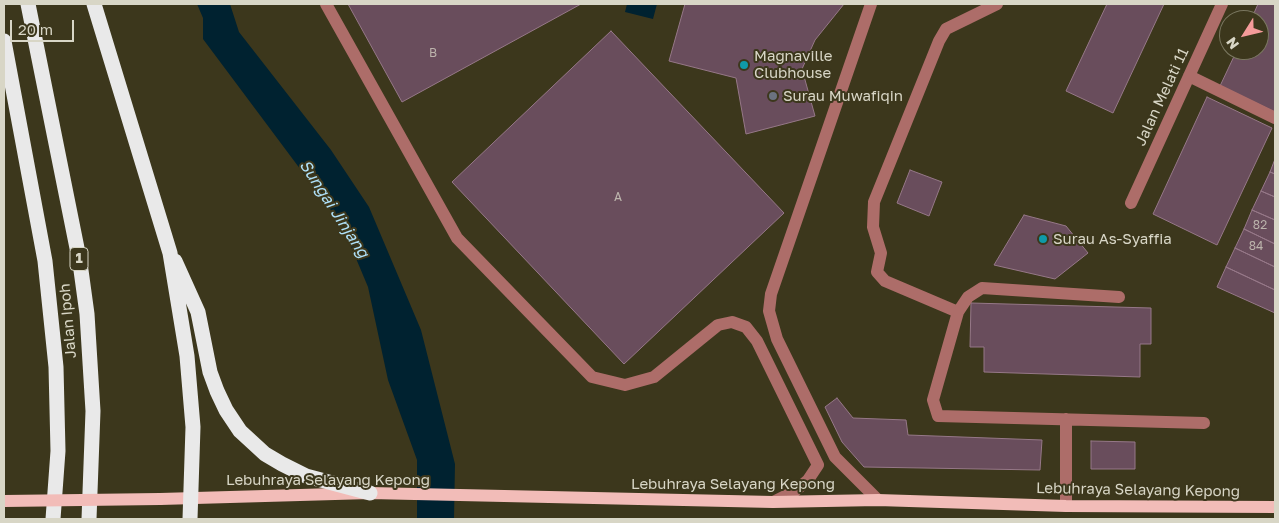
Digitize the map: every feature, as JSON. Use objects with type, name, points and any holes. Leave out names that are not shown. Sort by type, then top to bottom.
[{"type":"highway","name":"Jalan Ipoh","points":[[28,4],[80,263],[87,314],[93,411],[89,519]]},
{"type":"highway","points":[[94,4],[170,253],[187,356],[193,427],[190,519]]},
{"type":"highway","name":"Jalan Ipoh","points":[[4,41],[45,261],[56,367],[58,451],[53,519]]},
{"type":"highway","points":[[170,253],[185,280],[198,312],[210,372],[217,391],[226,410],[240,431],[265,454],[306,476],[370,493]]},
{"type":"main road","name":"Lebuhraya Selayang Kepong","points":[[4,501],[370,493],[773,502],[878,500],[1066,506],[1275,507]]},
{"type":"street","points":[[326,4],[457,238],[592,376],[625,385],[654,376],[718,325],[732,322],[746,327],[757,341],[818,465],[808,480],[794,491],[773,502]]},
{"type":"street","points":[[872,4],[771,294],[769,311],[776,339],[835,457],[878,500]]},
{"type":"street","points":[[958,312],[885,281],[877,272],[881,253],[874,228],[874,202],[938,40],[946,29],[997,4]]},
{"type":"street","name":"Jalan Melati 11","points":[[1131,203],[1222,4]]},
{"type":"street","points":[[1189,76],[1275,118]]},
{"type":"street","points":[[1119,297],[982,288],[968,297],[958,312],[933,400],[938,416],[1204,423]]},
{"type":"street","points":[[777,382],[793,373]]},
{"type":"street","points":[[1066,419],[1066,506]]},
{"type":"water","name":"Sungai Jinjang","points":[[197,4],[230,4],[239,32],[331,150],[369,207],[421,330],[455,464],[454,519],[417,519],[417,460],[388,380],[368,287],[342,225],[203,39],[203,18]]},
{"type":"water","points":[[627,4],[657,4],[653,19],[625,12]]},
{"type":"building","points":[[348,4],[581,4],[402,102]]},
{"type":"building","name":"Magnaville Clubhouse","points":[[685,4],[844,4],[815,40],[802,69],[815,116],[746,134],[736,78],[669,61]]},
{"type":"building","points":[[1107,4],[1164,4],[1113,113],[1066,91]]},
{"type":"building","points":[[1258,4],[1275,4],[1275,112],[1220,86],[1232,60],[1269,60],[1269,10],[1255,10]]},
{"type":"building","points":[[611,31],[784,213],[624,364],[452,182]]},
{"type":"building","points":[[1207,97],[1272,128],[1217,245],[1153,214]]},
{"type":"building","points":[[1275,159],[1275,174],[1270,172]]},
{"type":"building","points":[[910,170],[942,182],[929,216],[897,203]]},
{"type":"building","points":[[1270,172],[1275,174],[1275,197],[1261,191]]},
{"type":"building","points":[[1261,191],[1275,197],[1275,220],[1252,210]]},
{"type":"building","points":[[1252,210],[1275,220],[1275,244],[1244,229]]},
{"type":"building","name":"Surau As-Syaffia","points":[[1024,215],[1066,226],[1088,253],[1055,279],[994,265]]},
{"type":"building","points":[[1244,229],[1275,244],[1275,267],[1235,248]]},
{"type":"building","points":[[1235,248],[1275,267],[1275,290],[1226,267]]},
{"type":"building","points":[[1226,267],[1275,290],[1275,313],[1217,287]]},
{"type":"building","points":[[971,303],[1151,308],[1151,344],[1140,344],[1140,377],[984,372],[984,347],[970,347]]},
{"type":"building","points":[[837,398],[853,418],[906,420],[908,435],[1042,440],[1040,470],[864,467],[842,442],[825,407]]},
{"type":"building","points":[[1091,441],[1135,442],[1135,469],[1091,469]]},
{"type":"place","name":"Magnaville Clubhouse","points":[[744,65]]},
{"type":"place","name":"Surau Muwafiqin","points":[[773,96]]},
{"type":"place","name":"Surau As-Syaffia","points":[[1043,239]]}]
